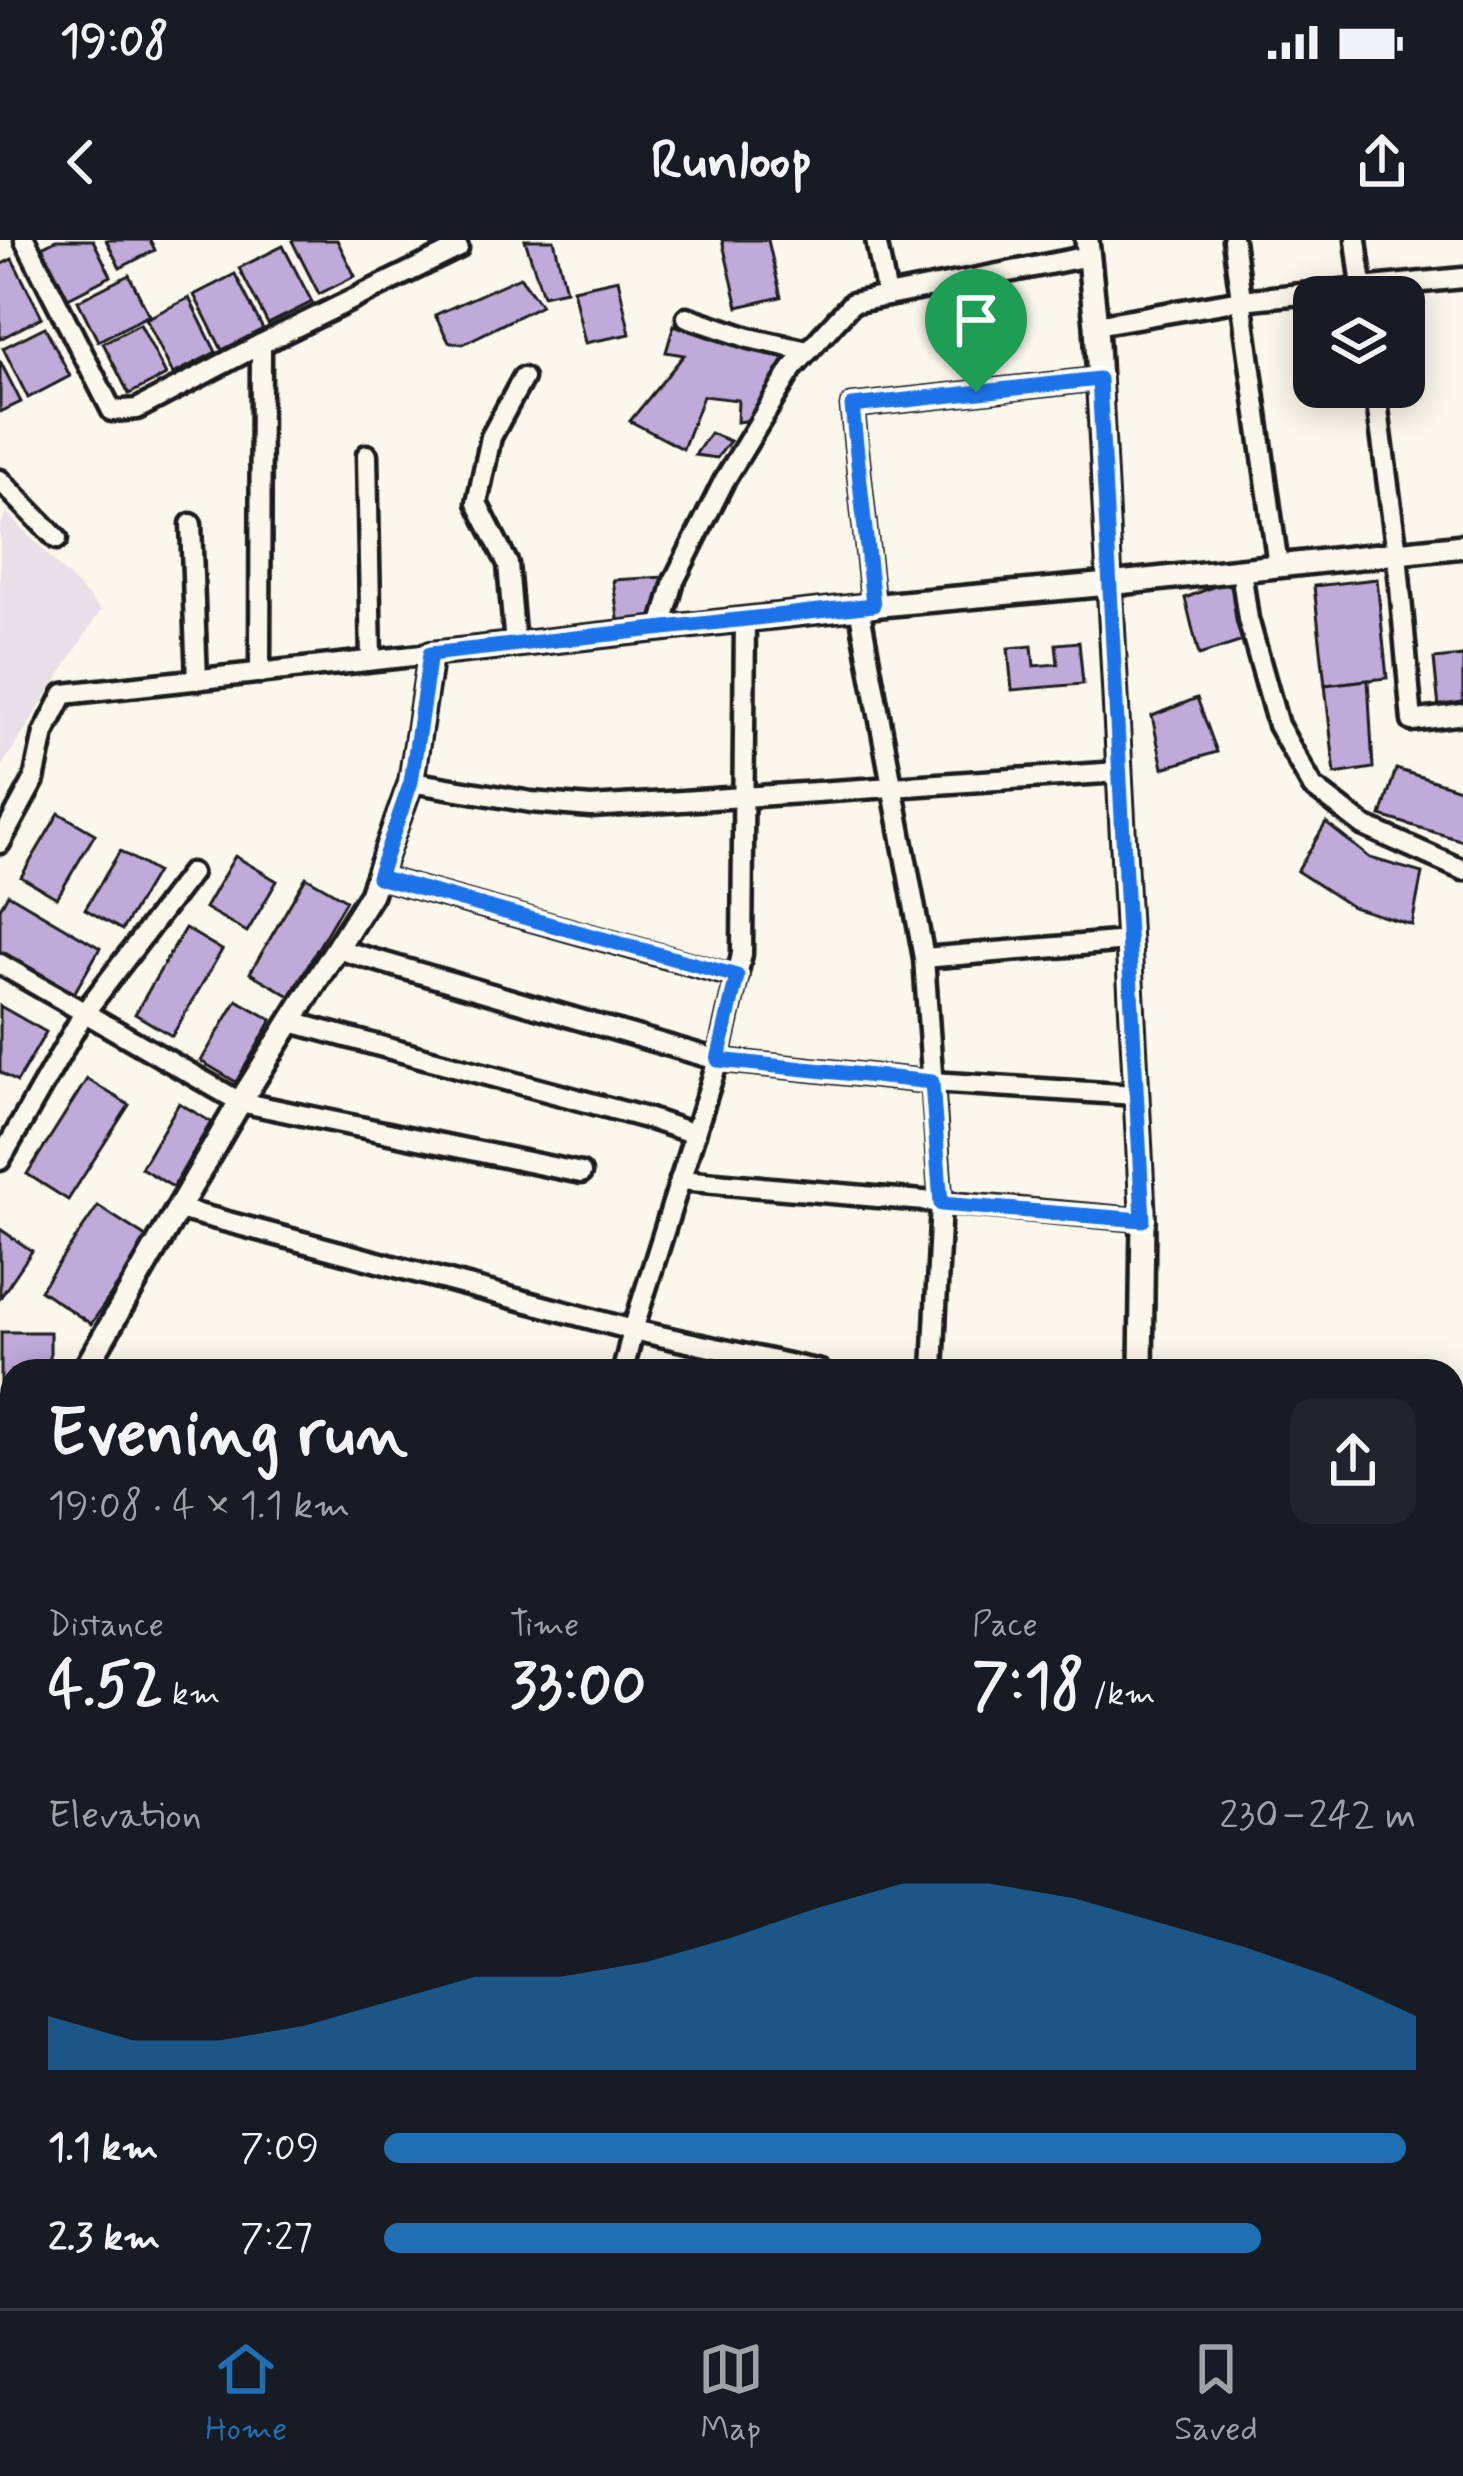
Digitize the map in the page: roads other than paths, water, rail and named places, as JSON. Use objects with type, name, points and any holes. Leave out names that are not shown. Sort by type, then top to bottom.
[{"type":"street","points":[[25,240],[112,411],[137,410],[458,248]]},
{"type":"street","points":[[876,240],[886,296]]},
{"type":"street","points":[[1233,240],[1278,566]]},
{"type":"street","points":[[1356,240],[1361,276]]},
{"type":"street","points":[[661,628],[674,580],[724,481],[791,369],[852,303],[1088,248],[1096,325],[1143,1220],[1141,1359]]},
{"type":"street","points":[[1425,283],[1463,278]]},
{"type":"street","points":[[1096,325],[1241,300],[1293,297]]},
{"type":"street","points":[[687,317],[808,351]]},
{"type":"street","points":[[260,673],[261,344]]},
{"type":"street","points":[[515,644],[508,564],[476,503],[491,437],[523,378]]},
{"type":"street","points":[[934,1359],[941,1204],[924,958],[892,787],[866,606],[852,406],[1099,379]]},
{"type":"street","points":[[1378,408],[1412,721],[1463,714]]},
{"type":"street","points":[[367,455],[371,660]]},
{"type":"street","points":[[0,480],[57,539]]},
{"type":"street","points":[[191,524],[197,680]]},
{"type":"street","points":[[0,843],[34,780],[44,733],[64,694],[1463,546]]},
{"type":"street","points":[[1241,570],[1248,619],[1278,725],[1313,787],[1364,826],[1463,870]]},
{"type":"street","points":[[626,1359],[718,1060],[742,954],[746,619]]},
{"type":"street","points":[[91,1359],[240,1102],[371,895],[411,782],[430,654]]},
{"type":"street","points":[[411,782],[591,807],[1119,772]]},
{"type":"street","points":[[0,1160],[85,1012],[191,873]]},
{"type":"street","points":[[378,877],[737,976]]},
{"type":"street","points":[[924,958],[1128,941]]},
{"type":"street","points":[[338,949],[718,1060],[932,1082],[1136,1095]]},
{"type":"street","points":[[0,964],[240,1102],[580,1173]]},
{"type":"street","points":[[291,1022],[695,1134]]},
{"type":"street","points":[[680,1180],[1143,1220]]},
{"type":"street","points":[[178,1209],[633,1330],[765,1359]]}]
